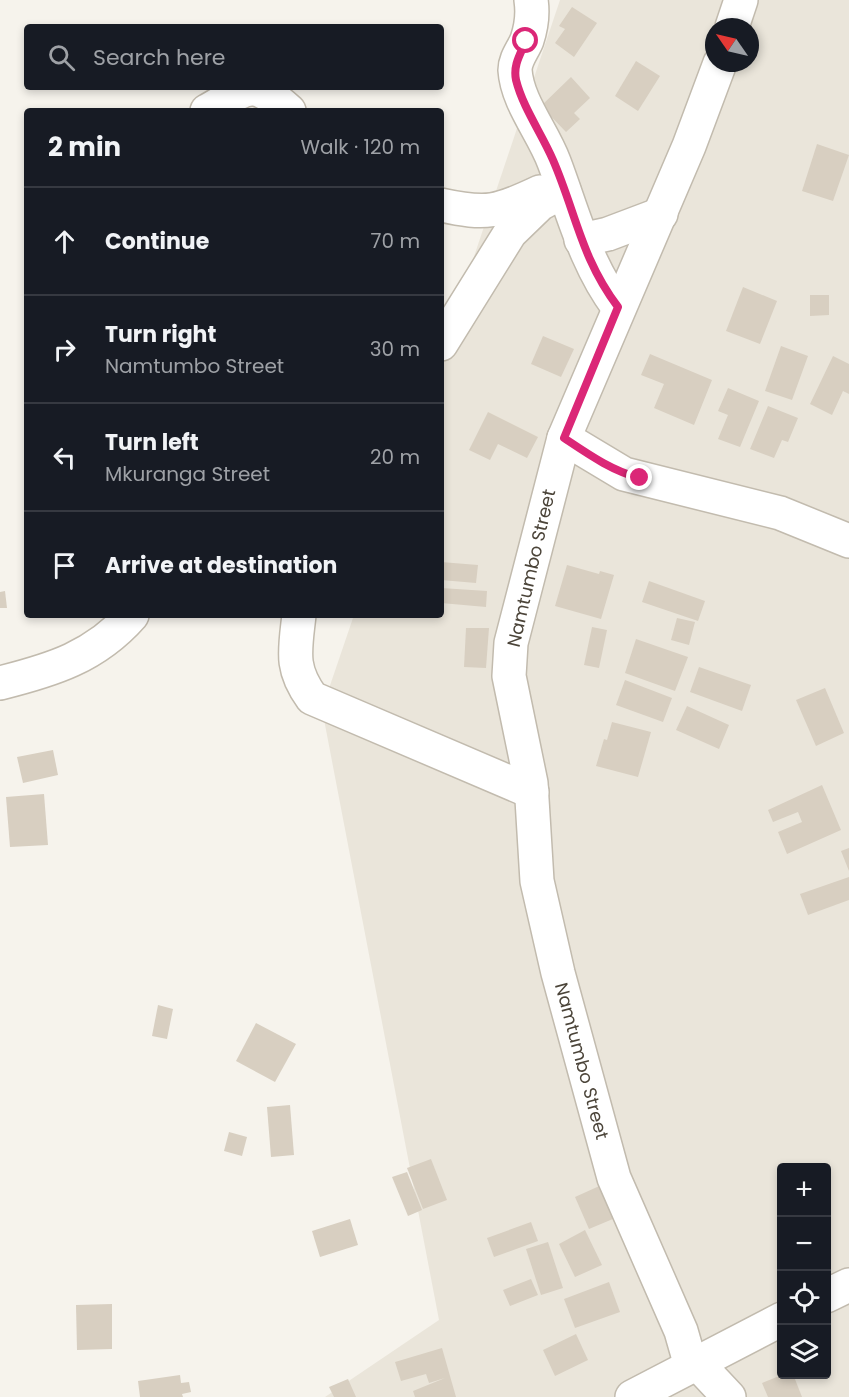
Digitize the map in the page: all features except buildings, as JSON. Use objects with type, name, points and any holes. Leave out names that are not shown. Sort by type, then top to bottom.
[{"type":"street","points":[[531,0],[528,34],[515,66],[516,81],[554,160],[581,240],[601,285],[618,307]]},
{"type":"street","points":[[735,18],[741,0]]},
{"type":"street","name":"Namtumbo Street","points":[[694,1365],[614,1178],[588,1090],[537,881],[532,792],[509,676],[511,643],[564,438],[618,307],[661,214],[716,72]]},
{"type":"street","points":[[212,108],[244,90]]},
{"type":"street","points":[[263,90],[285,108]]},
{"type":"street","points":[[444,206],[470,211],[505,209],[562,186]]},
{"type":"street","points":[[444,339],[510,233],[562,186]]},
{"type":"street","points":[[581,240],[608,234],[661,214]]},
{"type":"street","points":[[564,438],[624,474],[780,513],[849,541]]},
{"type":"street","points":[[0,683],[85,655],[102,645],[129,618]]},
{"type":"street","points":[[298,618],[294,663],[299,681],[312,698],[532,792]]},
{"type":"street","points":[[831,1294],[849,1285]]},
{"type":"street","points":[[632,1397],[777,1322]]},
{"type":"street","points":[[694,1365],[729,1397]]},
{"type":"shaded area","points":[[560,0],[849,0],[849,1397],[325,1397],[439,1320],[322,709],[353,618],[444,618],[444,346]]},
{"type":"route","points":[[526,41],[515,66],[516,81],[541,138],[554,160],[572,217],[601,285],[618,307],[564,438],[603,463],[624,474],[640,478]]}]
